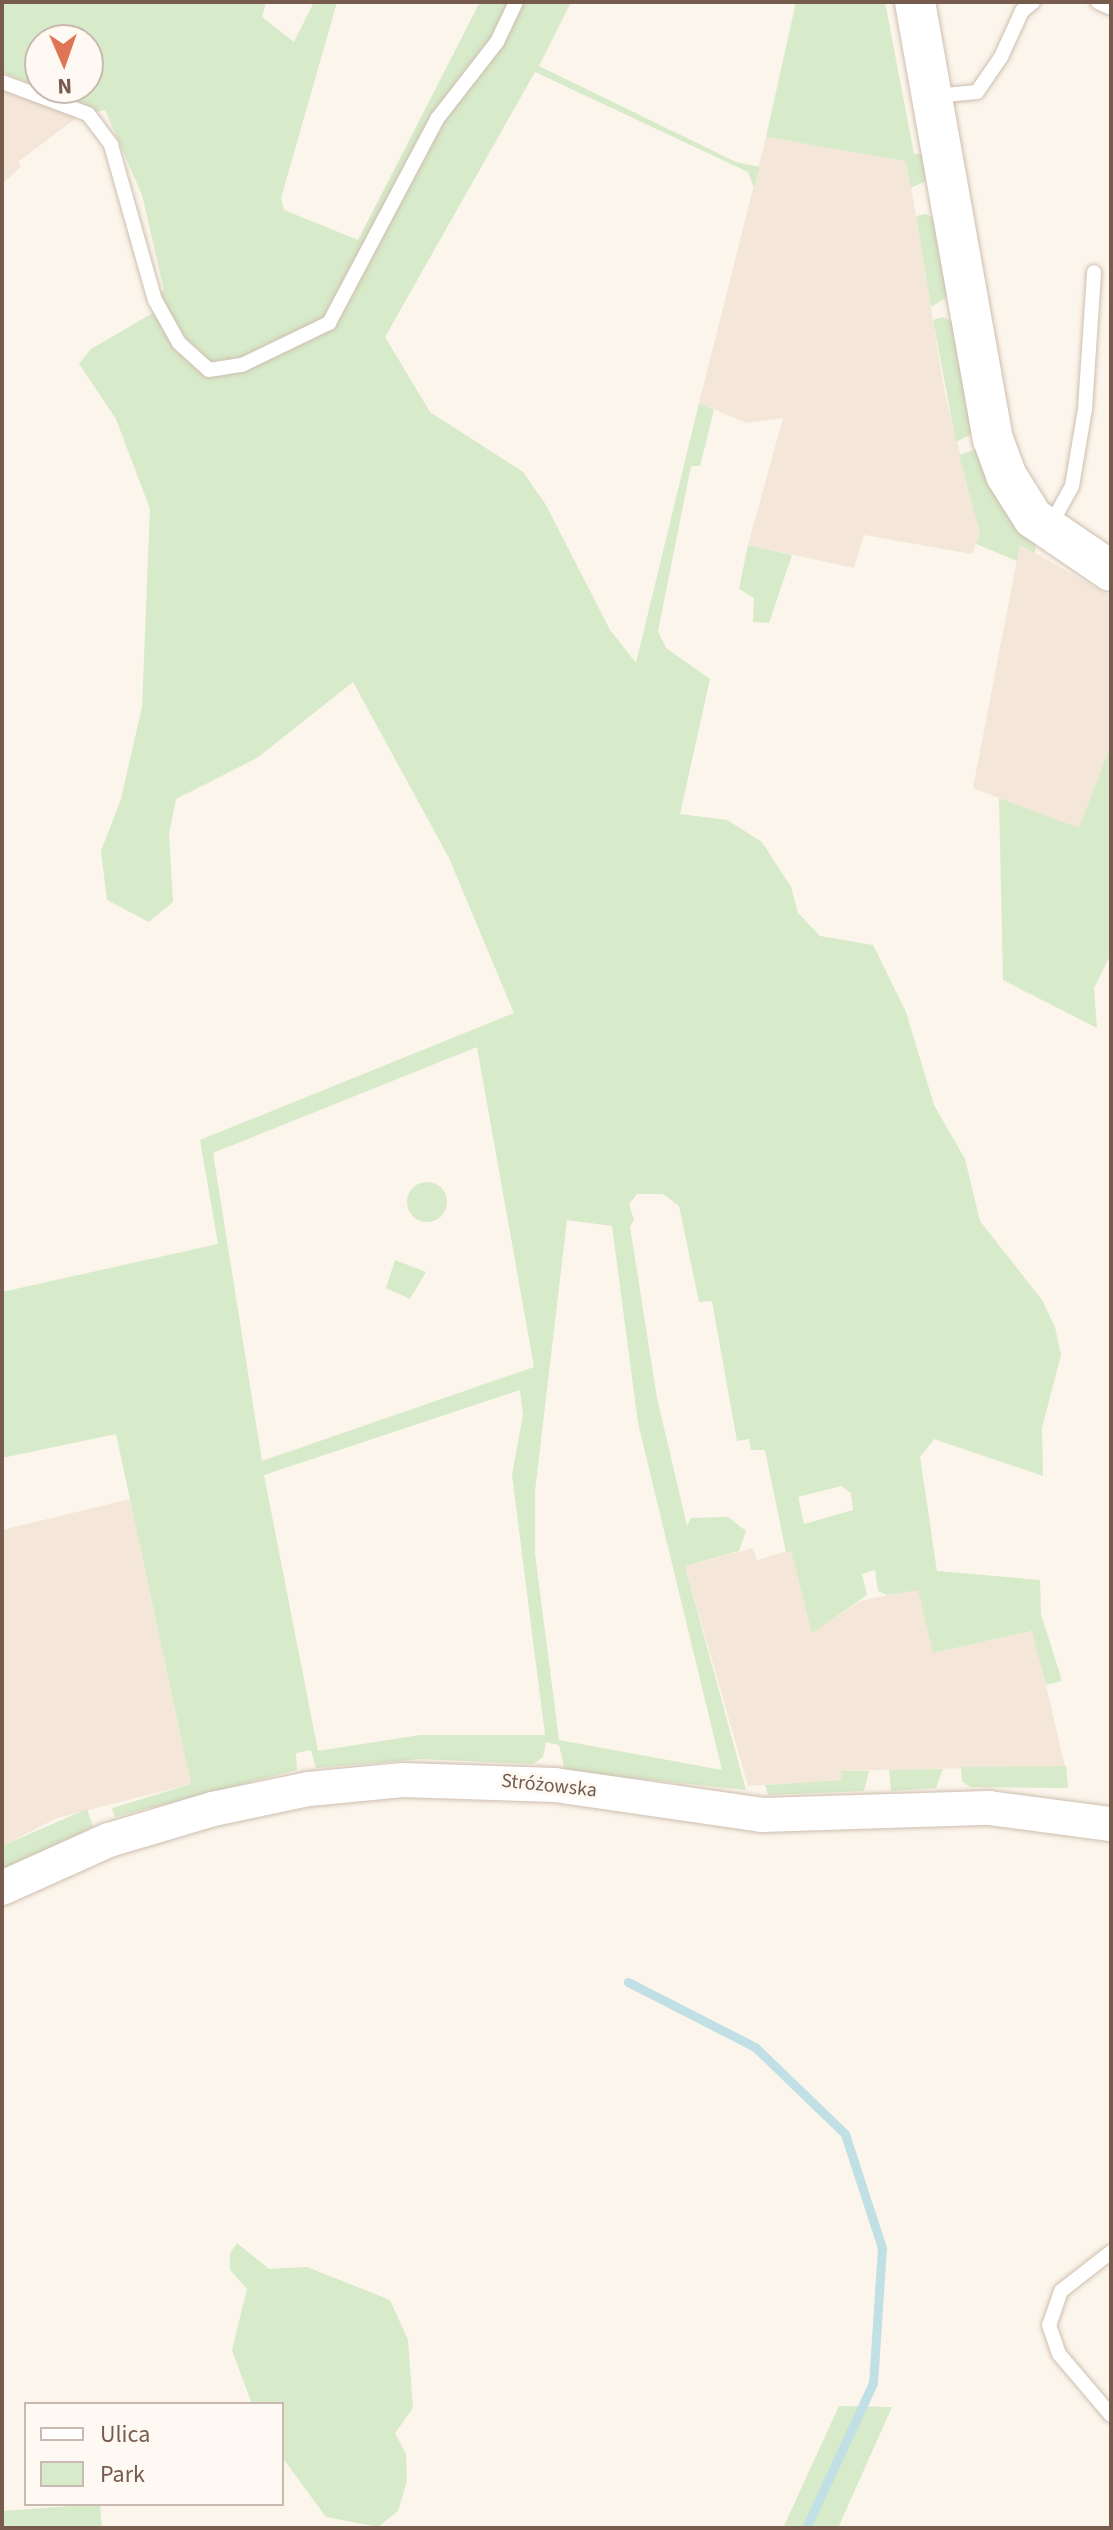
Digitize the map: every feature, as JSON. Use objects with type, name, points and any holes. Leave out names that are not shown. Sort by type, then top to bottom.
[{"type":"main road","points":[[915,2],[934,96],[966,309],[993,439],[1019,499],[1048,531],[1111,571]]},
{"type":"street","name":"Stróżowska","points":[[2,1888],[109,1840],[213,1809],[309,1789],[403,1780],[555,1785],[762,1815],[989,1808],[1111,1824]]},
{"type":"lane","points":[[2,82],[88,114],[111,145],[155,300],[179,343],[209,370],[242,365],[329,323],[437,119],[497,42],[516,2]]},
{"type":"lane","points":[[934,96],[977,92],[1001,57],[1022,11],[1033,2]]},
{"type":"lane","points":[[1098,2],[1111,8]]},
{"type":"lane","points":[[1048,531],[1072,486],[1085,409],[1094,272]]},
{"type":"lane","points":[[1111,2252],[1061,2291],[1049,2325],[1059,2354],[1111,2415]]},
{"type":"shaded area","points":[[2,86],[24,95],[24,104],[48,104],[79,116],[18,162],[21,167],[2,184]]},
{"type":"shaded area","points":[[766,137],[907,161],[945,394],[980,533],[972,554],[864,535],[854,568],[748,545],[783,418],[746,423],[699,403]]},
{"type":"shaded area","points":[[1020,544],[1111,597],[1111,744],[1079,829],[973,788]]},
{"type":"shaded area","points":[[130,1499],[191,1784],[57,1818],[2,1846],[2,1530]]},
{"type":"shaded area","points":[[753,1548],[757,1560],[791,1550],[812,1632],[860,1601],[918,1589],[933,1653],[1033,1631],[1065,1766],[842,1771],[842,1780],[748,1786],[685,1566]]},
{"type":"green space","points":[[2,2],[266,2],[262,17],[294,42],[314,2],[337,2],[281,198],[284,210],[358,240],[480,2],[571,2],[539,66],[736,162],[760,167],[754,188],[748,172],[535,72],[385,337],[430,412],[523,472],[546,505],[610,630],[636,663],[699,403],[714,410],[700,466],[691,466],[658,631],[666,648],[710,679],[680,814],[727,820],[762,842],[791,887],[798,913],[820,936],[873,945],[906,1012],[934,1105],[965,1159],[980,1221],[1042,1300],[1055,1327],[1061,1355],[1042,1428],[1043,1476],[934,1439],[920,1457],[937,1571],[1040,1580],[1041,1614],[1062,1681],[1046,1685],[1032,1631],[933,1653],[918,1590],[887,1595],[878,1591],[875,1570],[862,1574],[867,1595],[812,1633],[791,1551],[786,1552],[765,1450],[751,1450],[749,1439],[737,1441],[712,1301],[699,1302],[679,1206],[663,1194],[637,1194],[629,1204],[634,1220],[630,1227],[657,1398],[687,1526],[691,1518],[728,1517],[746,1531],[739,1551],[685,1566],[746,1790],[565,1771],[559,1745],[546,1742],[543,1757],[533,1764],[421,1759],[316,1768],[311,1750],[296,1753],[297,1770],[115,1817],[112,1808],[191,1784],[116,1434],[2,1458],[2,1292],[218,1244],[200,1140],[514,1013],[449,858],[353,682],[257,758],[176,799],[169,834],[173,902],[149,922],[107,900],[101,851],[121,799],[142,707],[150,509],[116,419],[79,364],[91,349],[153,313],[165,312],[160,293],[164,290],[142,195],[105,110],[96,112],[77,104],[104,104],[104,24],[24,24],[24,81],[2,72]],"holes":[[[477,1047],[534,1367],[262,1461],[213,1153]],[[567,1220],[612,1226],[638,1423],[722,1770],[559,1740],[535,1554],[535,1491]],[[520,1390],[523,1415],[512,1475],[545,1735],[420,1735],[318,1751],[264,1475]],[[841,1486],[851,1493],[853,1510],[804,1524],[798,1497]]]},
{"type":"green space","points":[[796,2],[885,2],[914,154],[928,154],[930,179],[911,188],[906,161],[766,137]]},
{"type":"green space","points":[[926,214],[935,219],[948,291],[946,298],[931,307],[916,216]]},
{"type":"green space","points":[[942,317],[954,322],[972,434],[956,442],[933,320]]},
{"type":"green space","points":[[978,449],[1036,542],[1035,553],[1020,545],[1017,561],[976,544],[980,533],[959,455]]},
{"type":"green space","points":[[748,545],[792,555],[769,623],[753,622],[754,598],[739,589]]},
{"type":"green space","points":[[1111,744],[1111,954],[1094,988],[1097,1028],[1003,980],[999,798],[1079,828]]},
{"type":"green space","points":[[427,1182],[441,1188],[447,1202],[441,1216],[427,1222],[413,1216],[407,1202],[413,1188]]},
{"type":"green space","points":[[395,1260],[426,1272],[410,1299],[386,1288]]},
{"type":"green space","points":[[1066,1766],[1068,1788],[970,1787],[962,1781],[961,1767]]},
{"type":"green space","points":[[943,1769],[936,1788],[891,1791],[889,1770]]},
{"type":"green space","points":[[841,1771],[869,1771],[864,1791],[768,1795],[765,1785],[841,1780]]},
{"type":"green space","points":[[87,1809],[93,1827],[2,1871],[2,1846]]},
{"type":"green space","points":[[237,2243],[269,2269],[307,2267],[390,2300],[408,2340],[413,2408],[395,2433],[406,2454],[407,2481],[398,2511],[378,2527],[326,2517],[284,2460],[284,2402],[251,2402],[232,2350],[247,2289],[230,2270],[230,2253]]},
{"type":"green space","points":[[839,2406],[892,2407],[838,2528],[783,2528]]},
{"type":"green space","points":[[100,2506],[102,2528],[2,2528],[2,2511]]},
{"type":"waterway","points":[[628,1982],[755,2047],[845,2134],[882,2248],[873,2383],[806,2528]]}]
